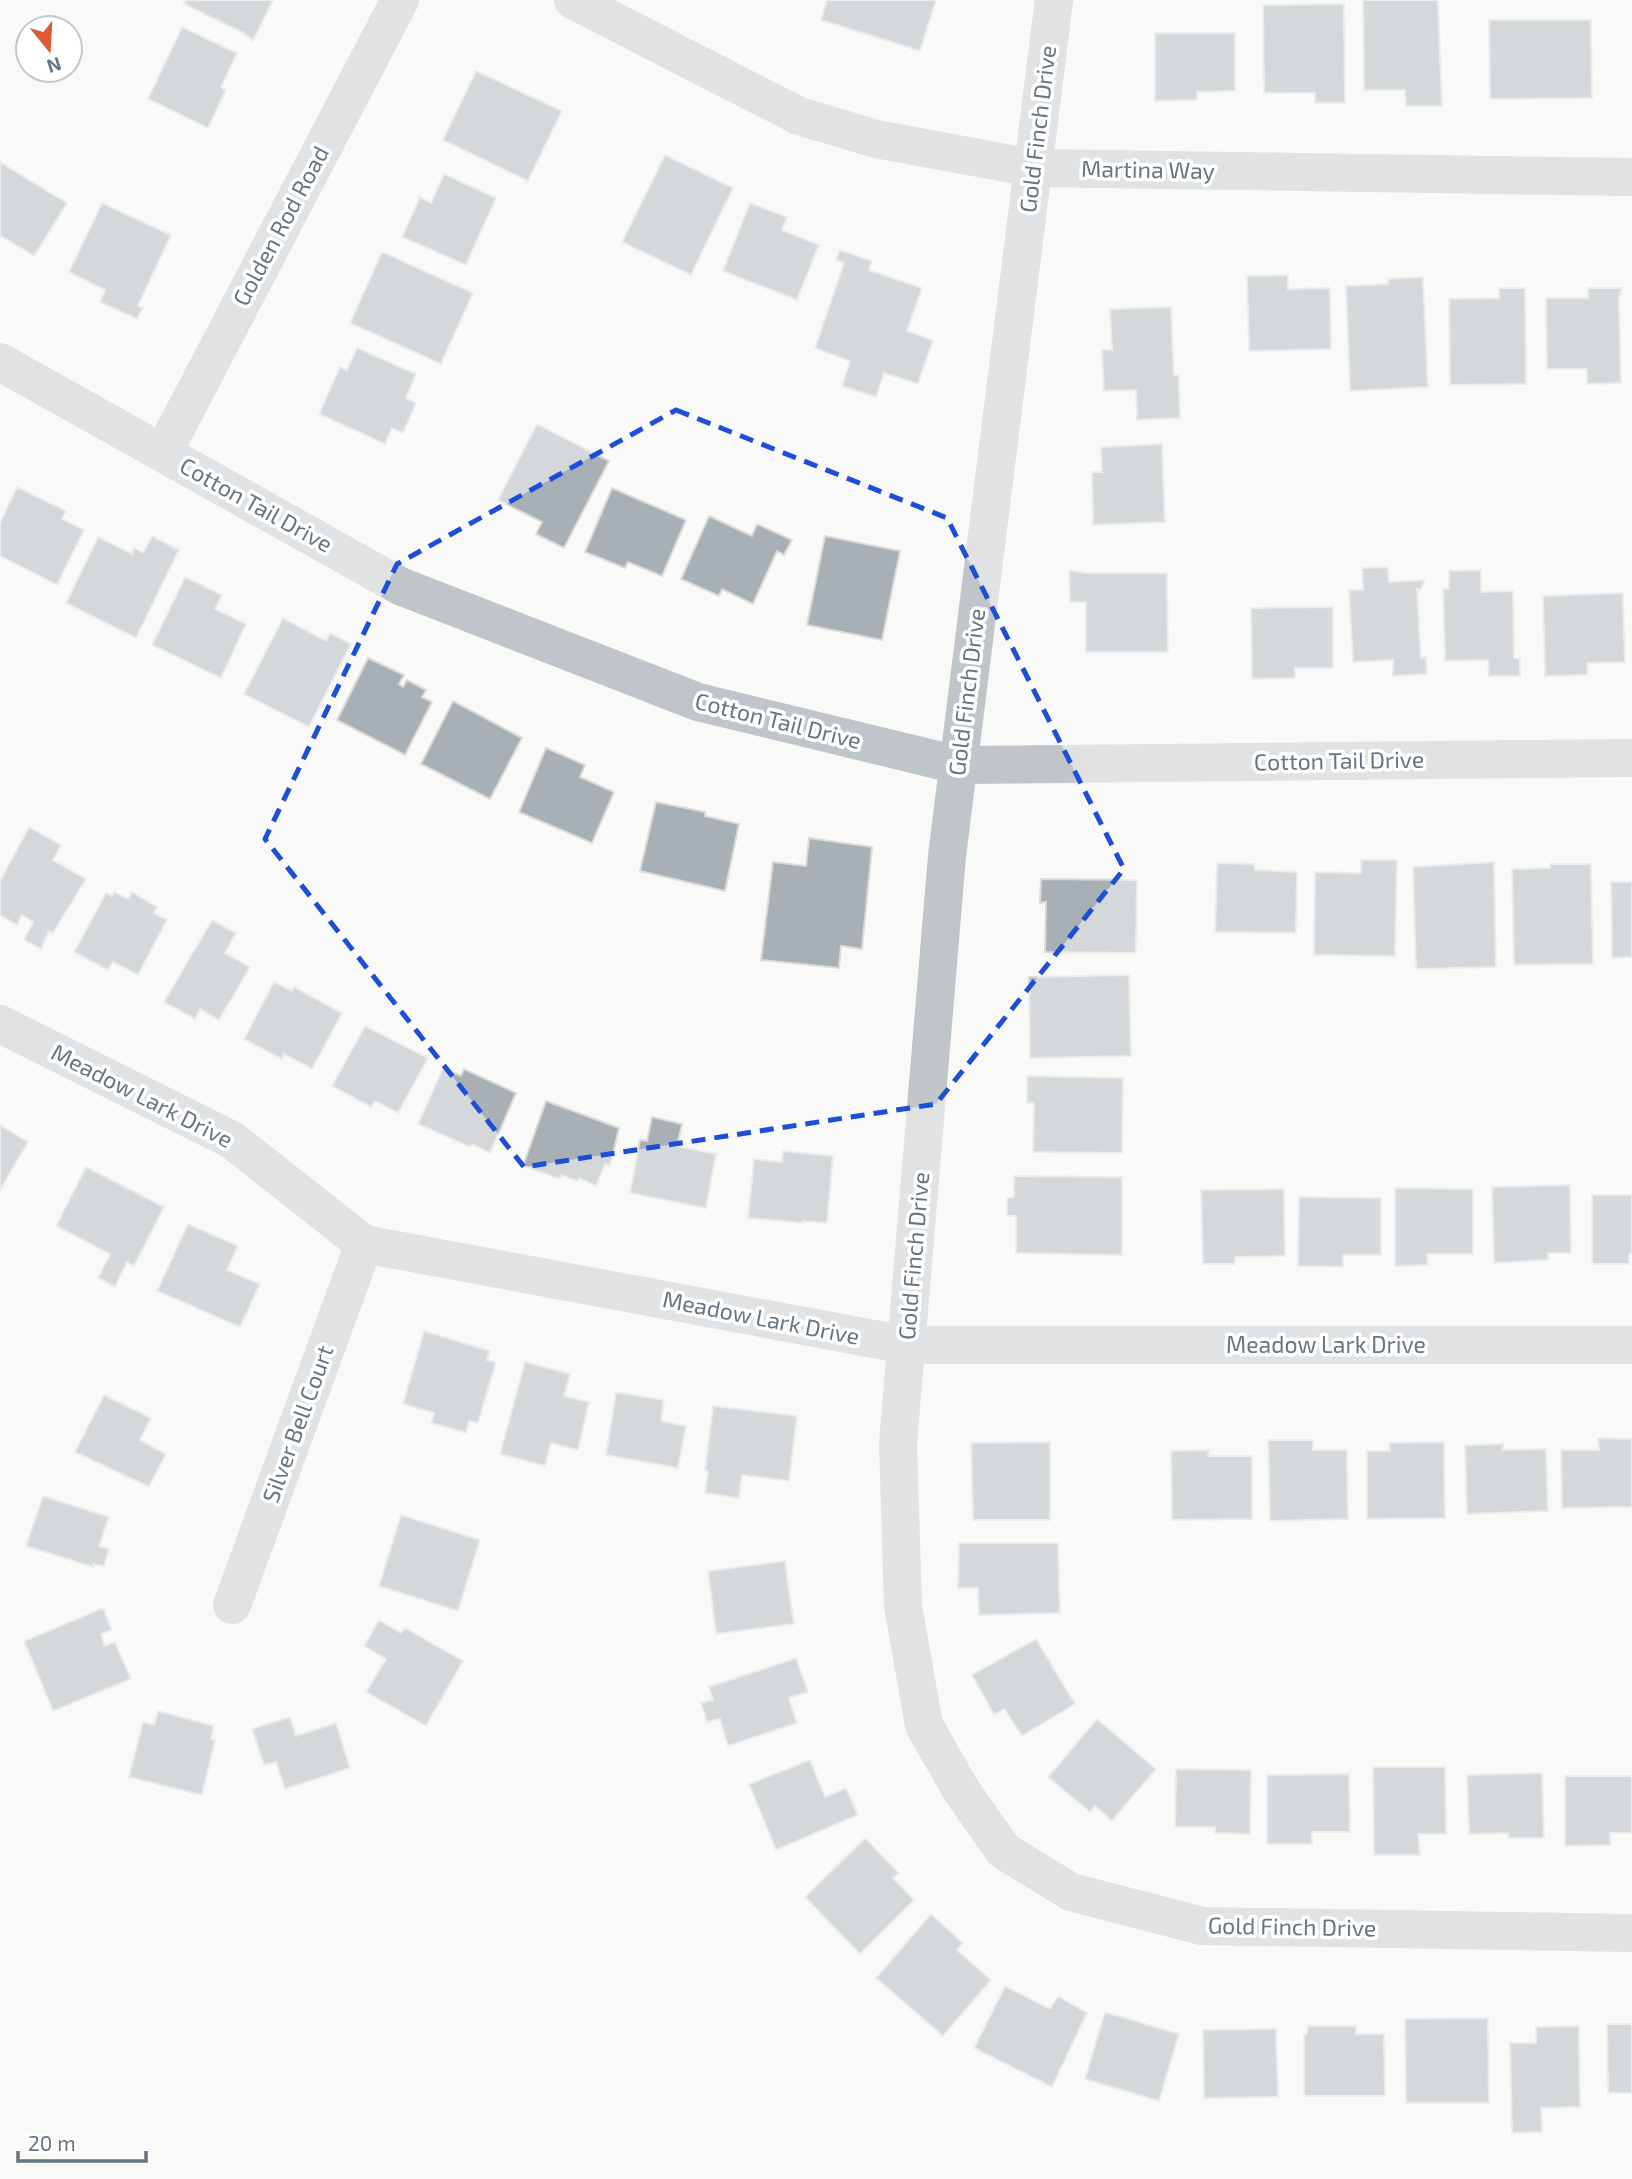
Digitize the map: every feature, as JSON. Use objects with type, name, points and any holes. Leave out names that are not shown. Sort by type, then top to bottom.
[{"type":"street","name":"Golden Rod Road","points":[[163,453],[400,0]]},
{"type":"street","name":"Martina Way","points":[[573,0],[799,116],[876,139],[1033,168],[1632,177]]},
{"type":"street","name":"Gold Finch Drive","points":[[1055,0],[947,856],[898,1443],[904,1606],[924,1726],[961,1790],[1004,1851],[1071,1892],[1202,1926],[1632,1933]]},
{"type":"street","name":"Cotton Tail Drive","points":[[0,362],[400,586],[698,702],[958,765],[1632,758]]},
{"type":"street","name":"Meadow Lark Drive","points":[[0,1024],[232,1140],[364,1244],[906,1345],[1632,1345]]},
{"type":"street","name":"Silver Bell Court","points":[[232,1605],[364,1244]]},
{"type":"highlighted area","points":[[676,410],[947,518],[1124,869],[936,1104],[524,1167],[265,839],[397,564]]},
{"type":"building","points":[[185,0],[273,0],[253,41],[244,33],[184,4]]},
{"type":"building","points":[[827,0],[936,0],[920,51],[821,20]]},
{"type":"building","points":[[1363,0],[1438,0],[1442,106],[1406,106],[1405,90],[1364,90]]},
{"type":"building","points":[[1344,4],[1345,103],[1315,103],[1315,93],[1264,93],[1263,5]]},
{"type":"building","points":[[1489,20],[1591,20],[1592,98],[1490,99]]},
{"type":"building","points":[[182,27],[237,53],[221,87],[226,90],[208,128],[148,99]]},
{"type":"building","points":[[1155,33],[1235,33],[1235,91],[1197,92],[1197,100],[1155,101]]},
{"type":"building","points":[[476,71],[562,111],[528,181],[443,140]]},
{"type":"building","points":[[665,155],[733,188],[691,275],[622,242]]},
{"type":"building","points":[[0,162],[67,203],[34,256],[1,236],[0,238]]},
{"type":"building","points":[[444,174],[496,198],[466,265],[402,237],[420,197],[431,203]]},
{"type":"building","points":[[102,203],[171,235],[138,306],[143,308],[137,319],[100,302],[105,290],[69,272]]},
{"type":"building","points":[[750,203],[787,217],[782,230],[819,245],[797,300],[723,271]]},
{"type":"building","points":[[840,250],[872,261],[869,270],[922,288],[907,331],[933,340],[918,384],[884,373],[876,397],[842,386],[850,361],[815,348],[844,263],[836,260]]},
{"type":"building","points":[[382,252],[473,293],[441,364],[350,323]]},
{"type":"building","points":[[1288,275],[1288,289],[1330,288],[1331,349],[1249,351],[1247,276]]},
{"type":"building","points":[[1423,277],[1428,387],[1350,391],[1346,286],[1388,284],[1388,279]]},
{"type":"building","points":[[1499,288],[1525,288],[1526,384],[1450,385],[1449,299],[1499,298]]},
{"type":"building","points":[[1588,288],[1622,288],[1619,299],[1621,383],[1587,384],[1587,369],[1547,369],[1546,298],[1588,298]]},
{"type":"building","points":[[1171,307],[1174,375],[1179,375],[1180,418],[1137,420],[1136,390],[1104,391],[1102,350],[1112,350],[1110,309]]},
{"type":"building","points":[[357,348],[416,374],[406,398],[416,403],[403,433],[392,428],[385,444],[319,414],[340,367],[347,370]]},
{"type":"building","points":[[537,424],[609,461],[564,548],[536,534],[542,522],[498,500]]},
{"type":"building","points":[[1162,444],[1165,522],[1093,525],[1092,472],[1102,472],[1101,447]]},
{"type":"building","points":[[17,487],[66,511],[62,519],[84,530],[57,585],[0,556],[0,523]]},
{"type":"building","points":[[612,488],[686,520],[662,576],[628,562],[625,568],[585,552]]},
{"type":"building","points":[[709,516],[752,536],[757,524],[792,540],[784,555],[777,551],[753,604],[722,589],[719,596],[681,579]]},
{"type":"building","points":[[152,536],[179,550],[136,638],[66,603],[98,537],[132,554],[134,548],[143,553]]},
{"type":"building","points":[[825,536],[900,551],[882,640],[807,625]]},
{"type":"building","points":[[1388,567],[1389,582],[1424,580],[1421,589],[1417,589],[1421,658],[1426,657],[1427,674],[1393,676],[1393,660],[1353,662],[1349,590],[1363,590],[1362,568]]},
{"type":"building","points":[[1069,570],[1086,573],[1167,573],[1168,652],[1086,652],[1086,602],[1070,602]]},
{"type":"building","points":[[1481,570],[1481,592],[1513,591],[1514,658],[1520,658],[1520,676],[1489,676],[1488,660],[1445,661],[1443,589],[1449,589],[1449,571]]},
{"type":"building","points":[[185,577],[222,595],[215,609],[246,624],[221,678],[152,645]]},
{"type":"building","points":[[1623,593],[1625,662],[1588,663],[1587,675],[1545,676],[1543,596]]},
{"type":"building","points":[[1333,607],[1333,668],[1295,668],[1295,678],[1252,679],[1251,608]]},
{"type":"building","points":[[283,618],[326,641],[330,633],[351,644],[309,727],[244,694]]},
{"type":"building","points":[[368,658],[404,675],[399,684],[403,687],[407,680],[426,690],[422,697],[432,702],[405,755],[337,720]]},
{"type":"building","points":[[453,701],[522,738],[490,799],[421,764]]},
{"type":"building","points":[[546,748],[585,765],[580,777],[614,792],[592,843],[519,812]]},
{"type":"building","points":[[656,802],[705,812],[705,816],[739,824],[725,891],[640,871]]},
{"type":"building","points":[[29,827],[61,845],[53,860],[86,879],[53,933],[49,931],[41,949],[24,940],[33,922],[22,915],[17,925],[0,915],[0,881]]},
{"type":"building","points":[[809,838],[872,847],[862,949],[841,946],[839,968],[761,960],[773,862],[806,866]]},
{"type":"building","points":[[1361,860],[1397,860],[1395,956],[1314,955],[1315,872],[1361,873]]},
{"type":"building","points":[[1494,862],[1496,967],[1416,969],[1413,867]]},
{"type":"building","points":[[1217,863],[1254,864],[1255,870],[1297,872],[1296,933],[1215,932]]},
{"type":"building","points":[[1550,864],[1591,864],[1593,964],[1514,965],[1512,869],[1550,868]]},
{"type":"building","points":[[1041,879],[1137,880],[1136,953],[1045,952],[1046,902],[1040,903]]},
{"type":"building","points":[[1611,882],[1632,882],[1632,957],[1612,958]]},
{"type":"building","points":[[114,892],[128,899],[132,892],[157,907],[154,913],[167,920],[138,975],[113,962],[108,970],[74,952],[106,893],[112,896]]},
{"type":"building","points":[[212,920],[236,933],[225,953],[250,967],[219,1020],[200,1009],[195,1019],[164,1002]]},
{"type":"building","points":[[1129,975],[1131,1056],[1030,1058],[1029,977]]},
{"type":"building","points":[[274,982],[292,991],[294,987],[342,1013],[312,1069],[284,1054],[282,1059],[244,1039]]},
{"type":"building","points":[[365,1026],[428,1058],[398,1113],[375,1101],[371,1107],[332,1086]]},
{"type":"building","points":[[443,1068],[461,1076],[464,1069],[516,1093],[490,1153],[418,1124]]},
{"type":"building","points":[[1027,1076],[1123,1078],[1122,1153],[1033,1152],[1034,1103],[1027,1103]]},
{"type":"building","points":[[546,1101],[619,1128],[610,1166],[605,1164],[596,1186],[579,1178],[578,1181],[561,1175],[560,1179],[523,1166]]},
{"type":"building","points":[[652,1117],[682,1124],[677,1146],[716,1154],[706,1208],[630,1193],[640,1140],[647,1141]]},
{"type":"building","points":[[0,1125],[28,1142],[0,1190]]},
{"type":"building","points":[[783,1151],[833,1156],[827,1223],[748,1218],[754,1159],[782,1162]]},
{"type":"building","points":[[86,1167],[164,1207],[134,1266],[127,1262],[115,1287],[98,1278],[110,1254],[56,1226]]},
{"type":"building","points":[[1014,1176],[1122,1177],[1122,1255],[1016,1253],[1016,1216],[1007,1216],[1007,1198],[1014,1197]]},
{"type":"building","points":[[1570,1185],[1571,1253],[1548,1253],[1548,1260],[1494,1263],[1492,1187]]},
{"type":"building","points":[[1395,1188],[1473,1189],[1473,1254],[1427,1254],[1428,1265],[1395,1266]]},
{"type":"building","points":[[1284,1189],[1285,1256],[1235,1257],[1235,1264],[1203,1264],[1201,1190]]},
{"type":"building","points":[[1592,1195],[1632,1195],[1632,1254],[1629,1254],[1629,1264],[1592,1264]]},
{"type":"building","points":[[1299,1197],[1381,1198],[1381,1255],[1343,1255],[1343,1267],[1298,1266]]},
{"type":"building","points":[[188,1224],[238,1246],[227,1270],[260,1284],[240,1327],[157,1291]]},
{"type":"building","points":[[424,1331],[490,1351],[487,1360],[496,1362],[478,1423],[469,1421],[466,1433],[431,1423],[434,1413],[403,1404]]},
{"type":"building","points":[[525,1362],[570,1374],[564,1396],[589,1402],[578,1450],[551,1443],[545,1466],[500,1454]]},
{"type":"building","points":[[616,1392],[664,1400],[661,1421],[686,1426],[678,1468],[606,1455]]},
{"type":"building","points":[[104,1395],[151,1418],[140,1440],[166,1454],[149,1487],[75,1452]]},
{"type":"building","points":[[713,1406],[797,1416],[789,1481],[742,1475],[739,1498],[705,1493],[708,1471],[705,1470]]},
{"type":"building","points":[[1598,1438],[1632,1439],[1632,1507],[1562,1508],[1561,1450],[1599,1450]]},
{"type":"building","points":[[1268,1440],[1313,1440],[1313,1450],[1347,1450],[1348,1519],[1270,1521]]},
{"type":"building","points":[[1050,1442],[1050,1520],[973,1520],[971,1443]]},
{"type":"building","points":[[1444,1442],[1445,1518],[1367,1519],[1367,1451],[1390,1451],[1389,1443]]},
{"type":"building","points":[[1503,1444],[1503,1450],[1546,1449],[1548,1511],[1467,1514],[1465,1445]]},
{"type":"building","points":[[1209,1450],[1208,1456],[1252,1456],[1252,1519],[1172,1520],[1171,1451]]},
{"type":"building","points":[[43,1496],[109,1517],[99,1546],[109,1549],[104,1566],[93,1564],[93,1567],[26,1546]]},
{"type":"building","points":[[401,1515],[480,1540],[458,1611],[379,1586]]},
{"type":"building","points":[[959,1543],[1058,1543],[1060,1613],[979,1615],[978,1588],[958,1588]]},
{"type":"building","points":[[785,1561],[794,1624],[716,1634],[708,1571]]},
{"type":"building","points":[[103,1608],[112,1630],[101,1634],[105,1646],[115,1642],[131,1679],[53,1711],[24,1641]]},
{"type":"building","points":[[379,1620],[401,1633],[405,1628],[463,1661],[426,1726],[366,1692],[386,1659],[364,1646]]},
{"type":"building","points":[[1036,1639],[1075,1704],[1022,1736],[1004,1709],[994,1715],[972,1675]]},
{"type":"building","points":[[796,1658],[808,1692],[789,1698],[797,1723],[728,1746],[720,1719],[707,1722],[701,1703],[713,1700],[709,1687]]},
{"type":"building","points":[[158,1711],[214,1726],[211,1739],[215,1740],[202,1795],[129,1777],[143,1722],[154,1725]]},
{"type":"building","points":[[290,1717],[296,1736],[336,1723],[350,1768],[285,1789],[276,1762],[264,1765],[252,1729]]},
{"type":"building","points":[[1097,1719],[1156,1769],[1112,1821],[1095,1806],[1090,1812],[1048,1777]]},
{"type":"building","points":[[810,1760],[825,1797],[846,1788],[858,1815],[776,1850],[749,1784]]},
{"type":"building","points":[[1373,1767],[1445,1767],[1446,1834],[1418,1834],[1420,1855],[1374,1855]]},
{"type":"building","points":[[1176,1769],[1251,1770],[1250,1834],[1215,1833],[1215,1827],[1175,1827]]},
{"type":"building","points":[[1542,1773],[1544,1838],[1509,1838],[1508,1833],[1469,1834],[1467,1775]]},
{"type":"building","points":[[1349,1774],[1350,1832],[1312,1832],[1312,1844],[1267,1844],[1267,1775]]},
{"type":"building","points":[[1565,1776],[1632,1776],[1632,1833],[1610,1833],[1610,1845],[1565,1846]]},
{"type":"building","points":[[865,1838],[899,1873],[893,1878],[914,1900],[860,1954],[805,1897]]},
{"type":"building","points":[[931,1914],[963,1943],[957,1950],[991,1980],[943,2036],[876,1978]]},
{"type":"building","points":[[1005,1986],[1050,2009],[1058,1996],[1087,2013],[1052,2087],[974,2048]]},
{"type":"building","points":[[1105,2012],[1179,2034],[1159,2101],[1085,2079]]},
{"type":"building","points":[[1488,2018],[1489,2103],[1406,2103],[1405,2019]]},
{"type":"building","points":[[1607,2024],[1632,2024],[1632,2093],[1608,2093]]},
{"type":"building","points":[[1308,2026],[1356,2026],[1356,2034],[1384,2034],[1385,2096],[1304,2096],[1304,2035],[1307,2034]]},
{"type":"building","points":[[1579,2026],[1580,2107],[1541,2108],[1542,2132],[1512,2133],[1510,2043],[1536,2043],[1536,2027]]},
{"type":"building","points":[[1276,2029],[1278,2097],[1204,2098],[1203,2030]]}]
